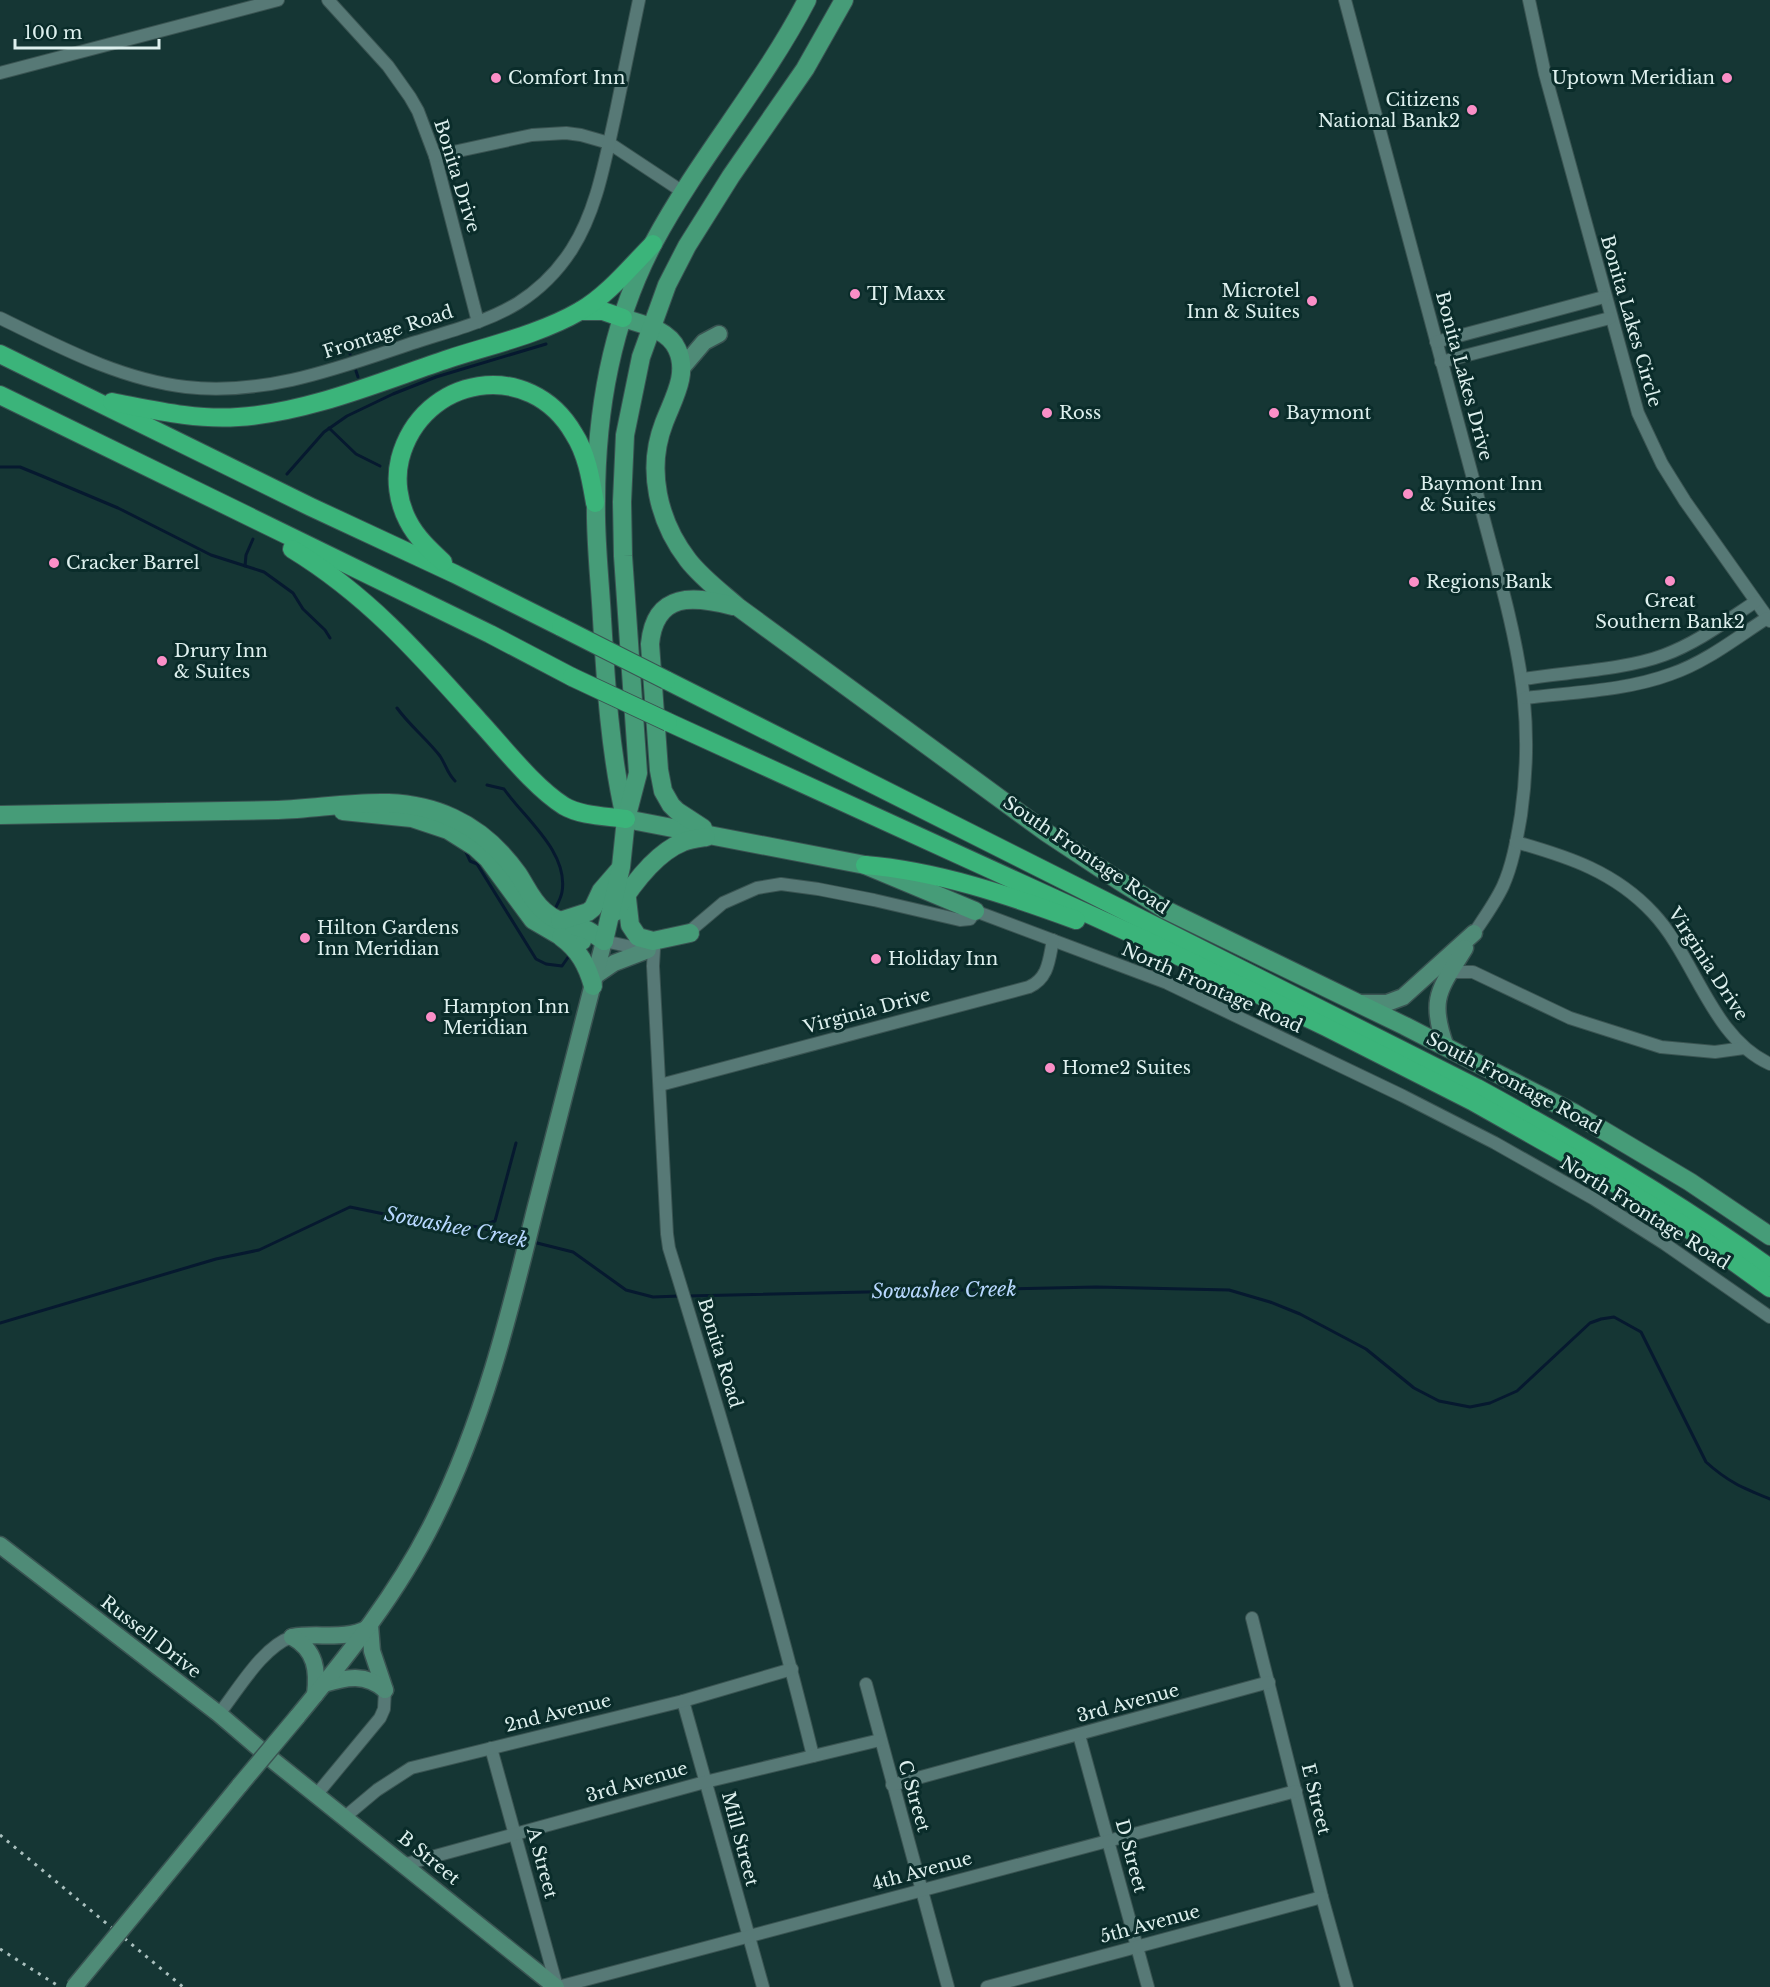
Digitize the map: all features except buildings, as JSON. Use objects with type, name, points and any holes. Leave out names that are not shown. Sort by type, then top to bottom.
[{"type":"highway","points":[[92,398],[209,418],[264,415],[318,402],[543,328],[580,311],[600,297],[653,244]]},
{"type":"highway","points":[[580,311],[592,309],[623,318]]},
{"type":"highway","points":[[0,354],[311,507],[455,574],[1477,1088],[1604,1159],[1686,1210],[1770,1268]]},
{"type":"highway","points":[[455,574],[421,541],[408,522],[401,504],[398,484],[399,465],[411,430],[421,416],[452,393],[487,385],[503,386],[520,389],[548,403],[575,434],[589,472],[596,503]]},
{"type":"highway","points":[[0,395],[490,634],[572,677],[1141,938],[1326,1027],[1472,1101],[1580,1162],[1683,1225],[1770,1288]]},
{"type":"highway","points":[[256,521],[270,536],[311,561],[381,615],[524,770],[558,802],[578,812],[626,819]]},
{"type":"highway","points":[[865,865],[934,875],[1115,934],[1141,938]]},
{"type":"main road","points":[[626,819],[615,774],[610,725],[596,503],[598,436],[604,391],[632,291],[653,244],[683,192],[789,34],[807,0]]},
{"type":"main road","points":[[74,1987],[369,1627],[434,1521],[459,1465],[487,1391],[513,1300],[610,920],[622,861],[626,819],[638,773],[623,556],[622,481],[629,413],[641,357],[667,285],[700,225],[805,69],[844,0]]},
{"type":"main road","points":[[623,318],[662,333],[673,342],[679,354],[681,369]]},
{"type":"main road","points":[[681,369],[704,342],[719,334]]},
{"type":"main road","name":"South Frontage Road","points":[[681,369],[678,388],[656,450],[655,472],[659,498],[672,535],[683,553],[710,584],[738,607],[1047,833],[1166,910],[1446,1047],[1620,1139],[1690,1182],[1770,1236]]},
{"type":"main road","points":[[717,835],[677,812],[663,791],[659,770],[650,644],[651,634],[659,616],[676,602],[699,598],[738,607]]},
{"type":"main road","points":[[0,815],[278,810],[365,802],[391,802],[428,808],[453,818],[494,846],[517,873],[539,907],[580,954],[594,981]]},
{"type":"main road","points":[[626,819],[865,865],[975,911]]},
{"type":"main road","points":[[610,920],[635,882],[675,847],[683,842],[717,835]]},
{"type":"main road","points":[[558,928],[588,912],[622,861]]},
{"type":"main road","points":[[622,861],[630,925],[638,937],[653,941],[690,933]]},
{"type":"main road","points":[[558,928],[584,941],[604,941]]},
{"type":"main road","points":[[1358,1003],[1387,1003],[1403,997],[1474,933]]},
{"type":"main road","points":[[1446,1047],[1438,1019],[1437,1004],[1442,986],[1474,933]]},
{"type":"main road","points":[[594,981],[614,963],[651,950]]},
{"type":"main road","name":"Russell Drive","points":[[0,1545],[219,1714],[276,1762]]},
{"type":"main road","points":[[292,1637],[352,1635],[369,1627]]},
{"type":"main road","points":[[369,1627],[372,1651],[385,1690]]},
{"type":"main road","points":[[292,1637],[301,1642],[312,1654],[319,1690]]},
{"type":"main road","points":[[319,1690],[345,1678],[366,1678],[385,1690]]},
{"type":"main road","name":"B Street","points":[[276,1762],[557,1987]]},
{"type":"street","points":[[0,73],[278,0]]},
{"type":"street","name":"Bonita Drive","points":[[328,0],[400,82],[418,111],[435,156],[478,322]]},
{"type":"street","name":"Frontage Road","points":[[0,318],[111,370],[166,384],[232,389],[257,387],[314,375],[478,322],[516,304],[554,273],[565,259],[587,218],[609,143],[639,0]]},
{"type":"street","name":"Bonita Lakes Drive","points":[[1345,0],[1517,645],[1523,679],[1527,736],[1524,790],[1516,842],[1503,885],[1474,933]]},
{"type":"street","name":"Bonita Lakes Circle","points":[[1529,0],[1545,74],[1635,406],[1654,449],[1685,501],[1769,620]]},
{"type":"street","points":[[435,156],[549,133],[581,135],[609,143],[683,192]]},
{"type":"street","points":[[1436,342],[1604,297]]},
{"type":"street","points":[[1441,362],[1610,318]]},
{"type":"street","points":[[1523,679],[1614,667],[1662,656],[1701,637],[1755,602]]},
{"type":"street","points":[[1525,698],[1637,684],[1672,674],[1712,654],[1769,620]]},
{"type":"street","name":"Virginia Drive","points":[[1516,842],[1565,856],[1599,871],[1625,888],[1653,913],[1675,942],[1723,1023],[1744,1048],[1756,1058],[1770,1064]]},
{"type":"street","points":[[604,941],[651,950],[676,942],[728,900],[757,888],[781,884],[874,900],[960,921],[969,919],[975,911]]},
{"type":"street","name":"North Frontage Road","points":[[975,911],[1167,983],[1403,1096],[1495,1143],[1594,1199],[1770,1317]]},
{"type":"street","name":"Virginia Drive","points":[[660,1085],[1029,987],[1040,980],[1046,972],[1053,940]]},
{"type":"street","name":"Bonita Road","points":[[651,950],[669,1248],[702,1352],[792,1669],[813,1756]]},
{"type":"street","points":[[1450,972],[1473,972],[1570,1018],[1661,1047],[1714,1052],[1744,1048]]},
{"type":"street","name":"E Street","points":[[1252,1618],[1347,1987]]},
{"type":"street","points":[[219,1714],[265,1656],[276,1645],[292,1637]]},
{"type":"street","name":"2nd Avenue","points":[[346,1816],[377,1790],[411,1768],[683,1701],[792,1669]]},
{"type":"street","name":"3rd Avenue","points":[[892,1785],[1269,1682]]},
{"type":"street","name":"C Street","points":[[866,1684],[879,1740],[948,1987]]},
{"type":"street","points":[[317,1794],[380,1718],[384,1709],[385,1690]]},
{"type":"street","name":"Mill Street","points":[[683,1701],[763,1987]]},
{"type":"street","name":"D Street","points":[[1079,1735],[1148,1987]]},
{"type":"street","name":"3rd Avenue","points":[[406,1864],[705,1782],[879,1740]]},
{"type":"street","name":"A Street","points":[[491,1748],[557,1987]]},
{"type":"street","name":"4th Avenue","points":[[557,1987],[1296,1791]]},
{"type":"street","name":"5th Avenue","points":[[987,1987],[1322,1897]]},
{"type":"waterway","points":[[287,474],[324,432],[347,416],[436,377],[546,344]]},
{"type":"waterway","points":[[349,348],[350,354]]},
{"type":"waterway","points":[[356,371],[358,377]]},
{"type":"waterway","points":[[329,428],[356,454],[380,466]]},
{"type":"waterway","points":[[0,467],[20,467],[118,508],[211,555],[264,572],[293,593],[303,609],[330,638]]},
{"type":"waterway","points":[[245,566],[246,555],[253,539]]},
{"type":"waterway","points":[[397,708],[440,756],[455,781]]},
{"type":"waterway","points":[[487,785],[504,789],[552,849],[559,863],[562,877],[562,894],[555,909]]},
{"type":"waterway","points":[[465,850],[470,861],[477,864],[536,959],[546,964],[562,966],[571,953]]},
{"type":"waterway","points":[[480,1226],[495,1221],[516,1143]]},
{"type":"waterway","name":"Sowashee Creek","points":[[0,1323],[216,1259],[259,1250],[350,1207],[389,1215],[478,1227],[521,1239]]},
{"type":"waterway","name":"Sowashee Creek","points":[[533,1242],[573,1252],[626,1290],[653,1297],[680,1296]]},
{"type":"waterway","name":"Sowashee Creek","points":[[687,1296],[1096,1287],[1229,1290],[1300,1314],[1366,1349],[1414,1388],[1439,1401],[1470,1407],[1490,1403],[1517,1391],[1590,1323],[1614,1317],[1641,1332],[1706,1462],[1736,1484],[1770,1499]]},
{"type":"railway","points":[[0,1835],[183,1987]]},
{"type":"railway","points":[[0,1949],[60,1987]]},
{"type":"place","name":"Comfort Inn","points":[[496,78]]},
{"type":"place","name":"Uptown Meridian","points":[[1727,78]]},
{"type":"place","name":"Citizens National Bank2","points":[[1472,110]]},
{"type":"place","name":"TJ Maxx","points":[[855,294]]},
{"type":"place","name":"Microtel Inn & Suites","points":[[1312,301]]},
{"type":"place","name":"Ross","points":[[1047,413]]},
{"type":"place","name":"Baymont","points":[[1274,413]]},
{"type":"place","name":"Baymont Inn & Suites","points":[[1408,494]]},
{"type":"place","name":"Cracker Barrel","points":[[54,563]]},
{"type":"place","name":"Great Southern Bank2","points":[[1670,581]]},
{"type":"place","name":"Regions Bank","points":[[1414,582]]},
{"type":"place","name":"Drury Inn & Suites","points":[[162,661]]},
{"type":"place","name":"Hilton Gardens Inn Meridian","points":[[305,938]]},
{"type":"place","name":"Holiday Inn","points":[[876,959]]},
{"type":"place","name":"Hampton Inn Meridian","points":[[431,1017]]},
{"type":"place","name":"Home2 Suites","points":[[1050,1068]]}]
